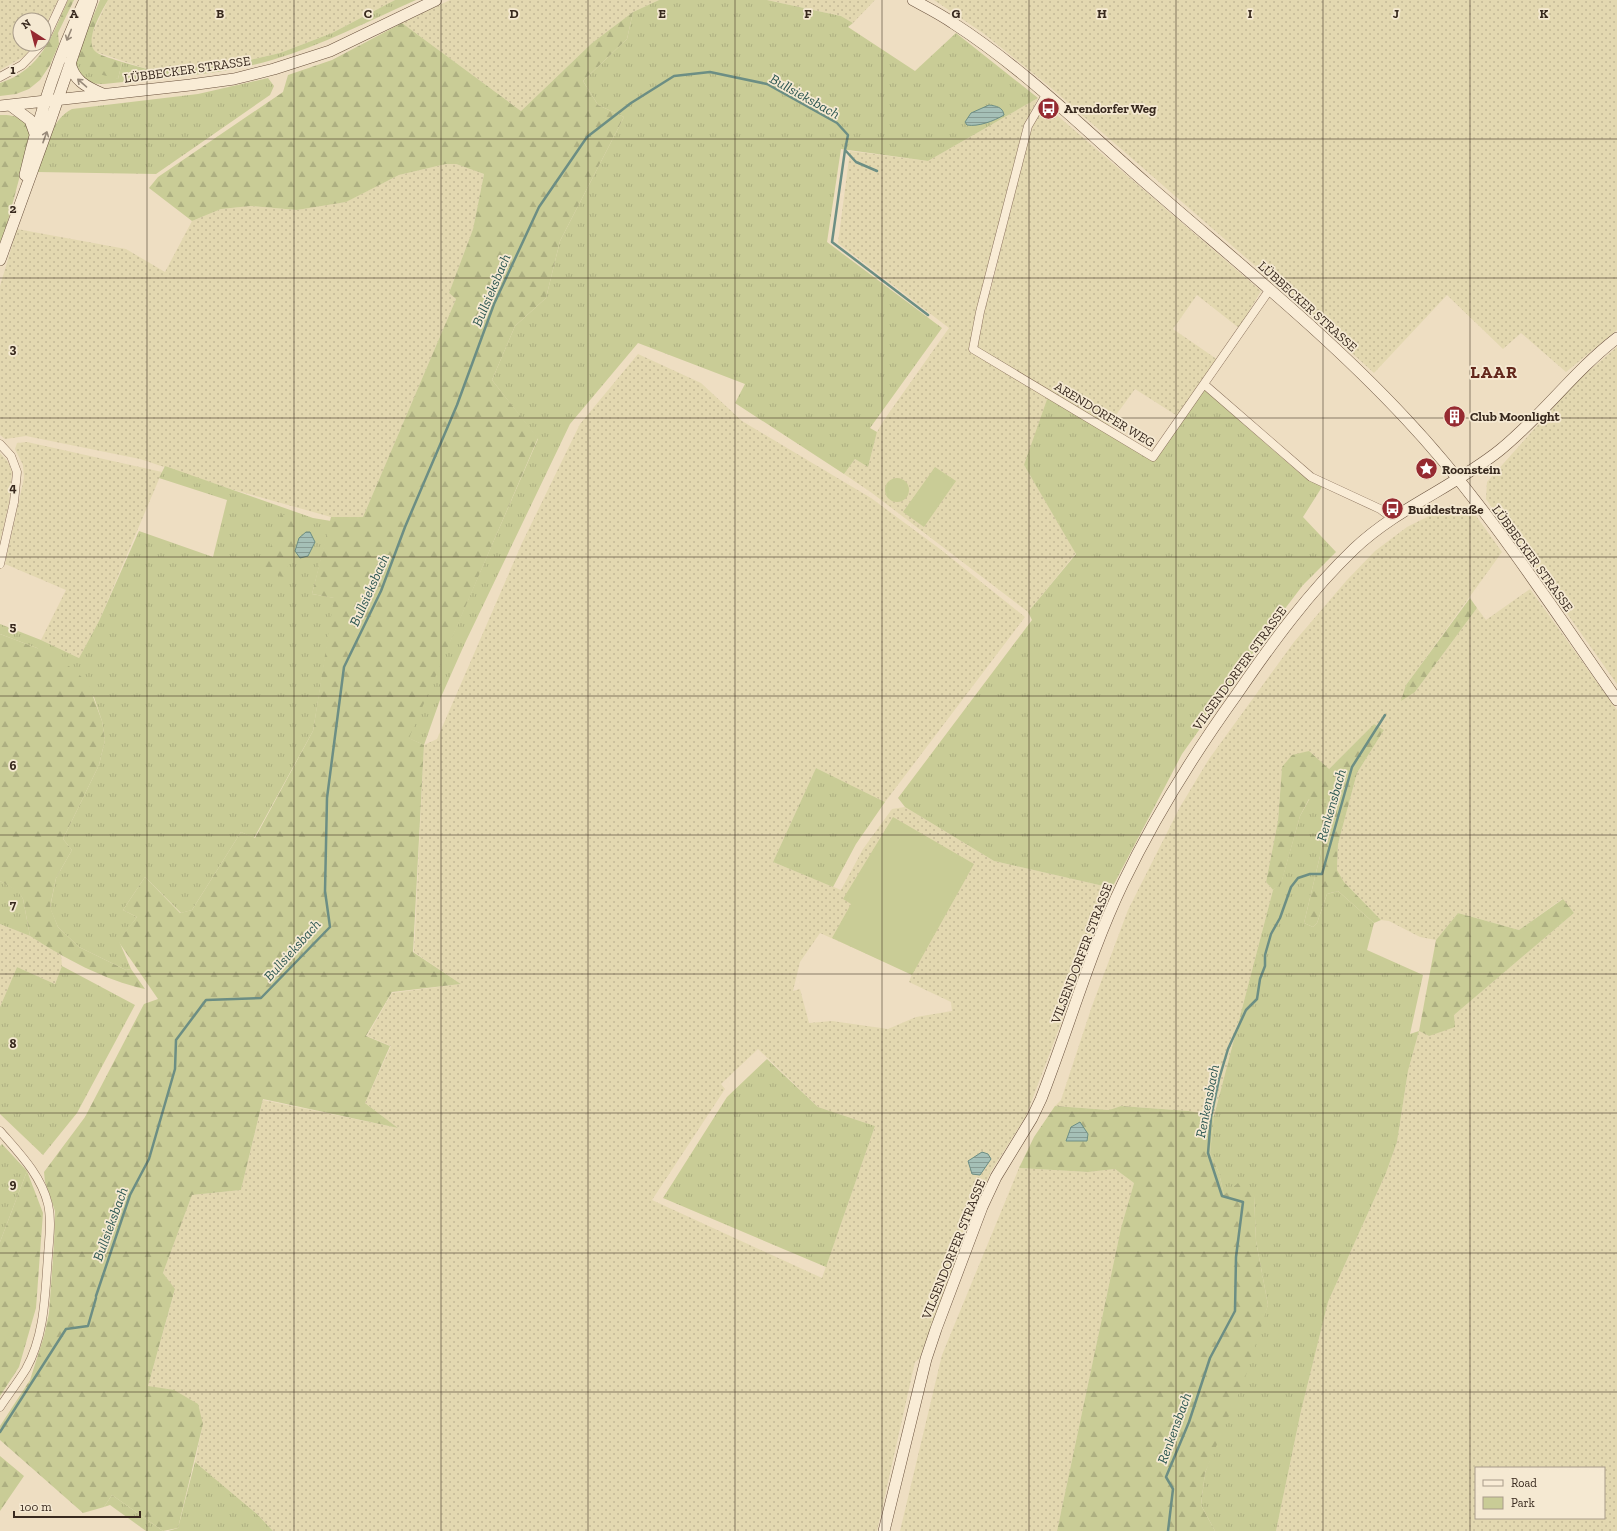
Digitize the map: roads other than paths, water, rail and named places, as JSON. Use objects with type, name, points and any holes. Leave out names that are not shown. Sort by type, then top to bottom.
[{"type":"main road","points":[[12,226],[44,101],[74,22],[85,0]]},
{"type":"main road","points":[[0,260],[58,100],[92,0]]},
{"type":"main road","name":"LÜBBECKER STRASSE","points":[[5,106],[103,94],[190,86],[234,79],[274,69],[330,50],[436,0]]},
{"type":"main road","name":"LÜBBECKER STRASSE","points":[[914,0],[953,23],[1000,57],[1046,94],[1270,289],[1373,385],[1407,420],[1457,479],[1507,545],[1617,700]]},
{"type":"main road","points":[[70,62],[74,76],[81,83],[103,94]]},
{"type":"main road","points":[[5,106],[30,120],[35,134]]},
{"type":"main road","name":"VILSENDORFER STRASSE","points":[[884,1531],[926,1359],[963,1257],[996,1177],[1042,1099],[1107,920],[1123,882],[1175,784],[1281,632],[1313,592],[1354,549],[1392,518],[1477,467],[1501,449],[1526,426],[1580,370],[1617,338]]},
{"type":"street","points":[[52,24],[63,0]]},
{"type":"street","points":[[0,77],[22,65],[34,52]]},
{"type":"street","name":"ARENDORFER WEG","points":[[1046,94],[1028,126],[982,304],[973,348],[1153,457],[1205,385],[1270,289]]},
{"type":"street","points":[[1205,385],[1311,477],[1380,509],[1392,518]]},
{"type":"street","points":[[0,444],[11,456],[17,472],[14,502],[0,564]]},
{"type":"street","points":[[0,1131],[27,1161],[39,1181],[48,1204],[50,1227],[45,1297],[39,1336],[26,1369],[0,1407]]},
{"type":"water","points":[[989,105],[997,106],[1002,110],[1004,115],[986,123],[967,125],[965,122],[971,113]]},
{"type":"water","points":[[306,532],[310,532],[315,542],[308,556],[300,558],[295,551],[299,538]]},
{"type":"water","points":[[1080,1122],[1088,1134],[1087,1141],[1066,1141],[1071,1127]]},
{"type":"water","points":[[982,1152],[988,1154],[991,1159],[980,1175],[972,1174],[968,1161]]},
{"type":"waterway","name":"Bullsieksbach","points":[[96,1296],[130,1195],[149,1159],[175,1069],[176,1040],[206,1000],[261,998],[330,927],[325,891],[327,798],[344,667],[381,591],[405,527],[457,405],[494,304],[539,207],[587,137],[631,103],[674,76],[710,72],[767,84],[837,123],[848,135],[845,150],[856,162],[877,171]]},
{"type":"waterway","name":"Bullsieksbach","points":[[845,150],[832,242],[928,315]]},
{"type":"waterway","name":"Renkensbach","points":[[1168,1531],[1173,1489],[1166,1477],[1189,1422],[1210,1358],[1235,1311],[1236,1257],[1243,1202],[1222,1196],[1208,1153],[1211,1117],[1219,1079],[1228,1049],[1246,1010],[1257,999],[1260,979],[1265,966],[1265,955],[1271,934],[1280,918],[1291,887],[1298,878],[1310,874],[1322,874],[1352,767],[1385,715]]},
{"type":"waterway","name":"Bullsieksbach","points":[[0,1432],[66,1329],[88,1326],[96,1298]]},
{"type":"place","name":"Arendorfer Weg","points":[[1048,108]]},
{"type":"place","name":"Club Moonlight","points":[[1454,416]]},
{"type":"place","name":"Roonstein","points":[[1427,469]]},
{"type":"place","name":"Buddestraße","points":[[1392,509]]},
{"type":"district","name":"LAAR","points":[[1494,372]]}]
